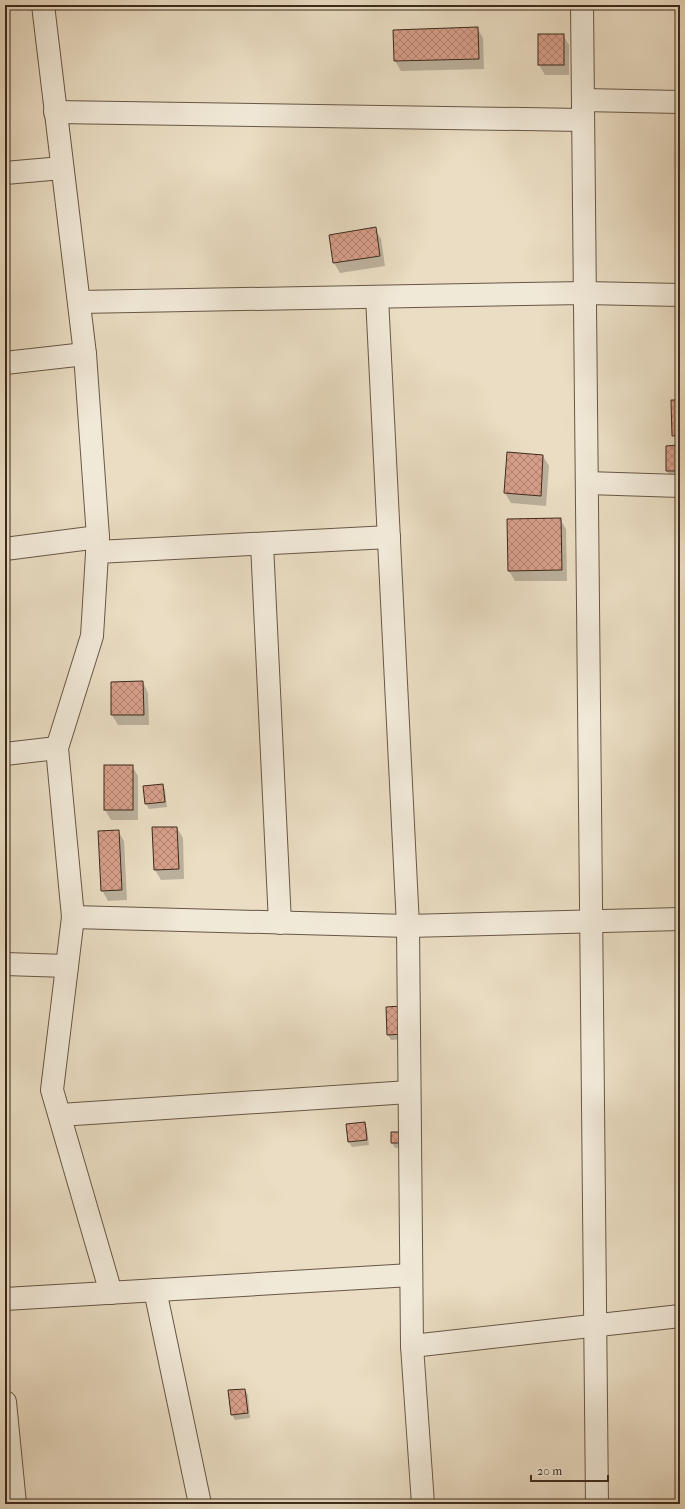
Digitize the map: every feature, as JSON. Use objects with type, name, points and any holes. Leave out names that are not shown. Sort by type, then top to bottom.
[{"type":"street","points":[[43,5],[85,354],[97,544],[92,636],[57,748],[73,917],[52,1090],[111,1293]]},
{"type":"street","points":[[582,5],[597,1504]]},
{"type":"street","points":[[55,112],[583,110],[680,102]]},
{"type":"street","points":[[5,173],[62,168]]},
{"type":"street","points":[[79,302],[585,293],[680,295]]},
{"type":"street","points":[[377,297],[408,926],[412,1346],[423,1504]]},
{"type":"street","points":[[5,363],[85,354]]},
{"type":"street","points":[[587,483],[680,486]]},
{"type":"street","points":[[5,549],[97,544],[262,544],[389,537]]},
{"type":"street","points":[[262,544],[280,922]]},
{"type":"street","points":[[5,754],[57,748]]},
{"type":"street","points":[[73,917],[408,926],[680,919]]},
{"type":"street","points":[[5,964],[67,966]]},
{"type":"street","points":[[60,1115],[409,1092]]},
{"type":"street","points":[[5,1299],[411,1275]]},
{"type":"street","points":[[155,1290],[200,1504]]},
{"type":"street","points":[[412,1346],[680,1316]]},
{"type":"street","points":[[5,1402],[15,1504]]},
{"type":"building","points":[[478,27],[479,59],[394,61],[393,30]]},
{"type":"building","points":[[538,34],[564,34],[564,65],[538,65]]},
{"type":"building","points":[[376,227],[380,256],[333,263],[329,235]]},
{"type":"building","points":[[671,400],[680,400],[680,435],[672,436]]},
{"type":"building","points":[[678,445],[678,471],[666,471],[666,446]]},
{"type":"building","points":[[507,452],[543,455],[541,496],[504,493]]},
{"type":"building","points":[[561,518],[562,570],[508,571],[507,519]]},
{"type":"building","points":[[143,681],[144,715],[111,715],[111,682]]},
{"type":"building","points":[[104,765],[133,765],[133,810],[104,810]]},
{"type":"building","points":[[163,784],[165,802],[145,804],[143,786]]},
{"type":"building","points":[[152,827],[177,827],[179,869],[154,870]]},
{"type":"building","points":[[119,830],[122,890],[101,891],[98,831]]},
{"type":"building","points":[[402,1006],[404,1034],[387,1035],[386,1007]]},
{"type":"building","points":[[365,1122],[367,1140],[348,1142],[346,1124]]},
{"type":"building","points":[[391,1132],[408,1132],[409,1143],[391,1143]]},
{"type":"building","points":[[245,1389],[248,1413],[231,1415],[228,1390]]}]
